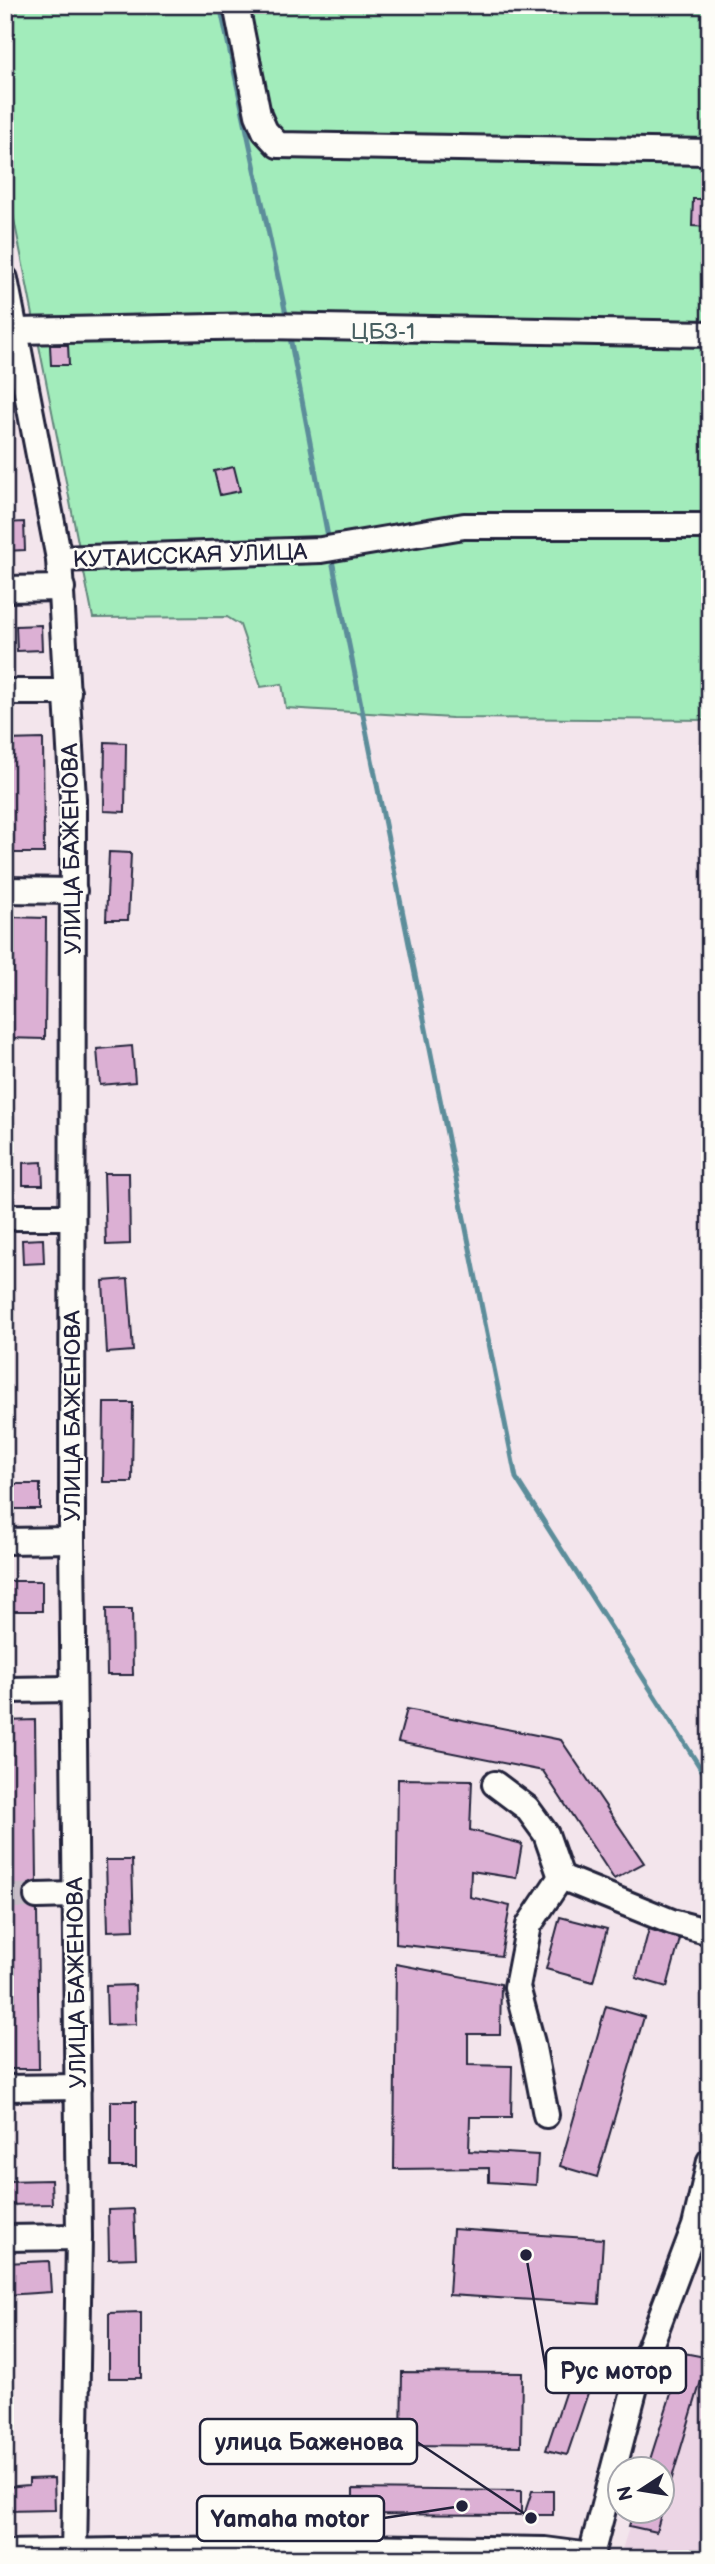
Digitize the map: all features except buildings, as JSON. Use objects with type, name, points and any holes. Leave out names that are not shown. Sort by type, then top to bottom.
[{"type":"street","points":[[236,5],[258,115],[265,131],[278,145],[710,152]]},
{"type":"street","name":"УЛИЦА БАЖЕНОВА","points":[[5,279],[59,559],[68,692],[74,891],[72,1540],[79,2237],[74,2555]]},
{"type":"street","points":[[16,331],[264,326],[710,334]]},
{"type":"street","name":"КУТАИССКАЯ УЛИЦА","points":[[59,559],[331,549],[464,526],[710,526]]},
{"type":"street","name":"КУТАИССКАЯ УЛИЦА","points":[[5,589],[62,588]]},
{"type":"street","points":[[5,692],[68,692]]},
{"type":"street","points":[[5,890],[74,891]]},
{"type":"street","points":[[5,1217],[71,1217]]},
{"type":"street","points":[[5,1541],[72,1540]]},
{"type":"street","points":[[5,1690],[73,1689]]},
{"type":"street","points":[[495,1784],[527,1808],[547,1834],[561,1877],[671,1922],[710,1932]]},
{"type":"street","points":[[546,2115],[532,2043],[517,1987],[529,1926],[561,1877]]},
{"type":"street","points":[[37,1896],[75,1895]]},
{"type":"street","points":[[5,2088],[78,2087]]},
{"type":"street","points":[[5,2553],[74,2555],[348,2547],[545,2550],[591,2557],[636,2383],[695,2227],[710,2161]]},
{"type":"street","points":[[5,2238],[79,2237]]},
{"type":"shaded area","points":[[684,2353],[710,2358],[710,2559],[619,2559],[630,2526],[676,2526],[676,2456],[651,2456]]},
{"type":"green space","name":"ЦБЗ-1","points":[[5,5],[710,5],[710,720],[452,718],[286,708],[282,684],[261,687],[240,625],[227,617],[93,618],[5,174]]},
{"type":"waterway","points":[[220,5],[287,319]]},
{"type":"waterway","points":[[289,332],[329,542]]},
{"type":"waterway","points":[[331,555],[516,1478],[710,1783]]},
{"type":"tunnel","points":[[5,1896],[37,1896]]},
{"type":"place","name":"Рус мотор","points":[[526,2255]]},
{"type":"place","name":"Yamaha motor","points":[[462,2506]]},
{"type":"place","name":"улица Баженова","points":[[531,2518]]}]
